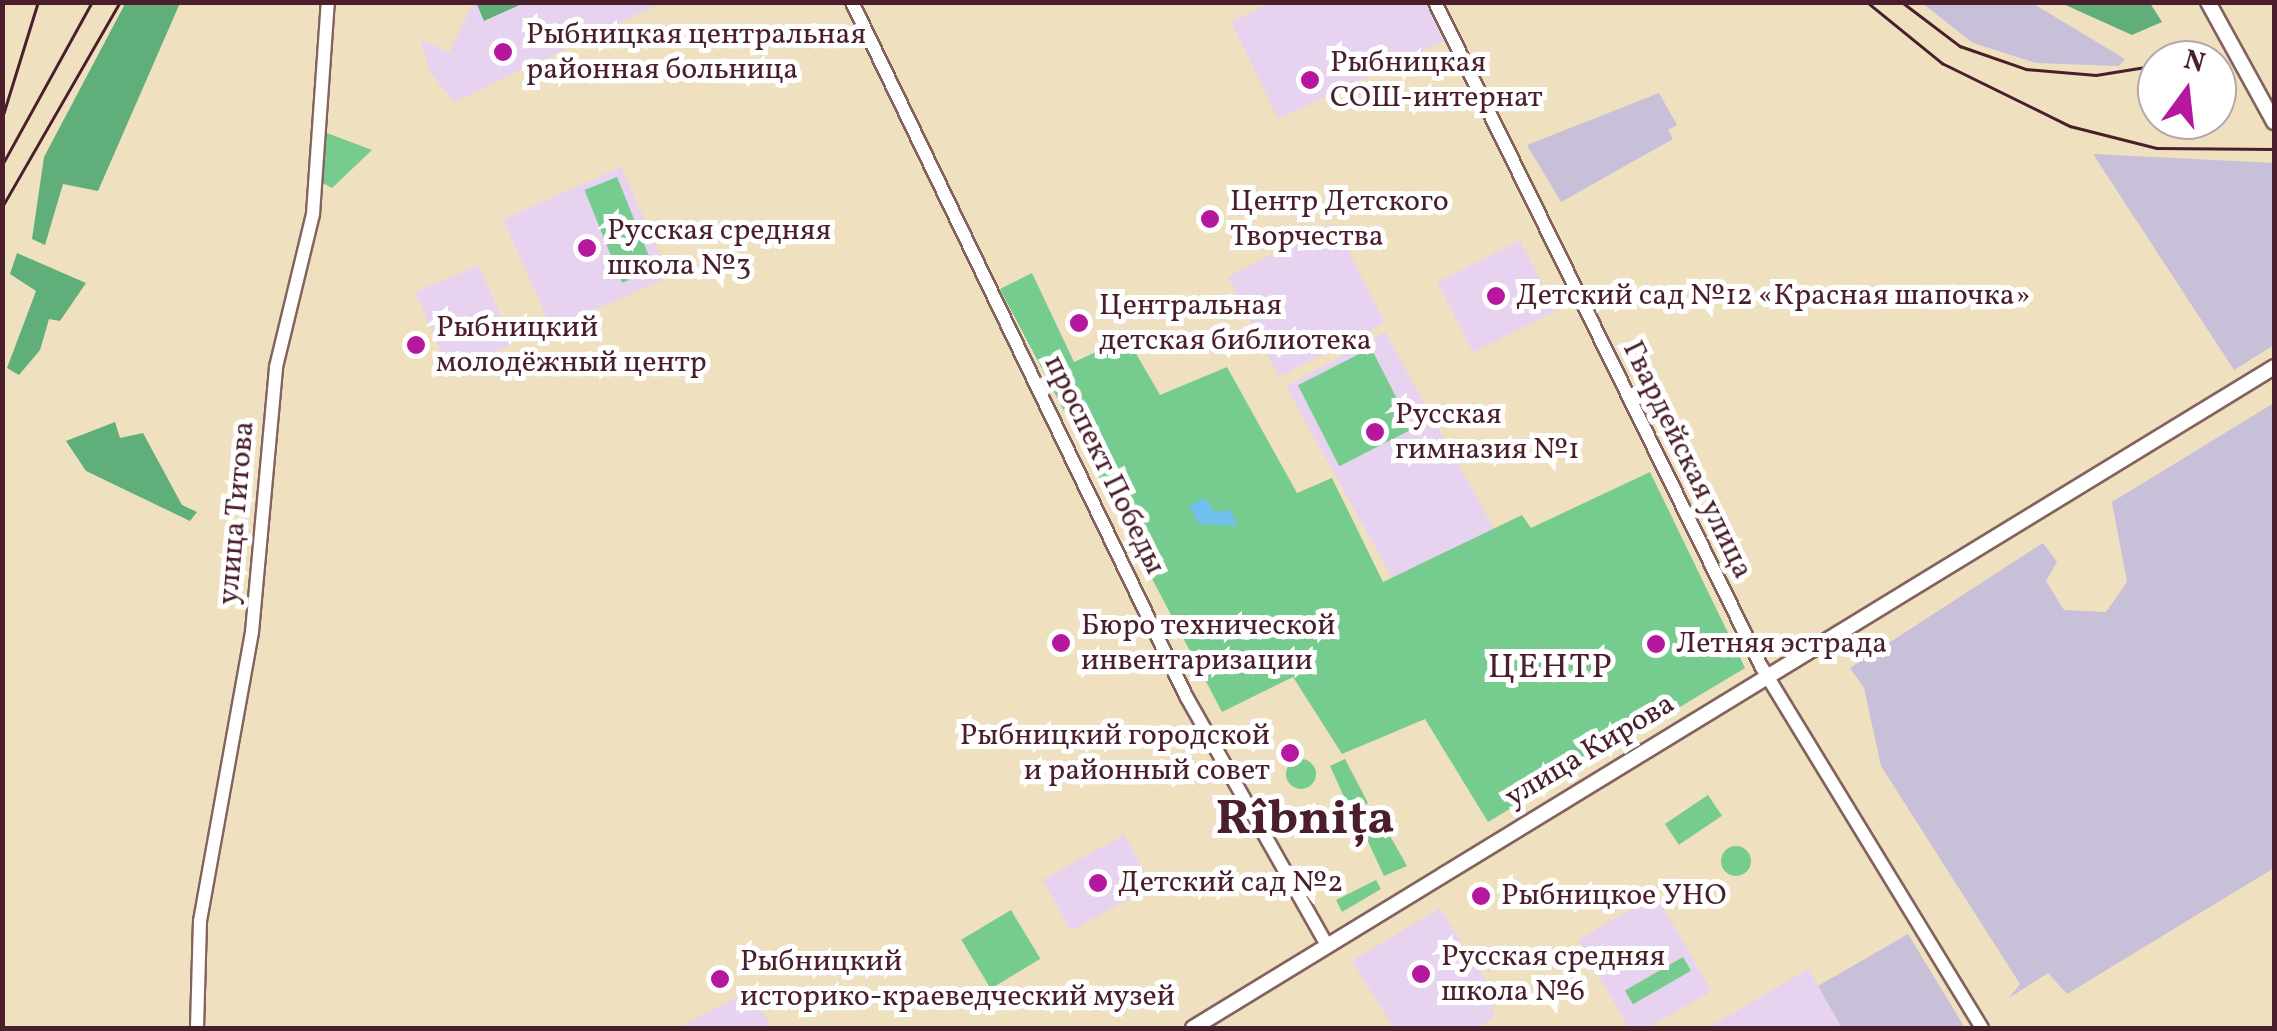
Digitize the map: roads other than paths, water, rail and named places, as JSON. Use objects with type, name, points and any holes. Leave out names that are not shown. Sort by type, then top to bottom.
[{"type":"main road","points":[[2208,2],[2274,122]]},
{"type":"main road","name":"улица Кирова","points":[[1193,1028],[1325,942],[2274,367]]},
{"type":"street","name":"улица Титова","points":[[197,1028],[200,921],[252,632],[276,367],[313,214],[328,2]]},
{"type":"street","name":"проспект Победы","points":[[852,2],[1186,696],[1325,942]]},
{"type":"street","name":"Гвардейская улица","points":[[1435,2],[1767,676],[1982,1028]]},
{"type":"water","points":[[1205,498],[1215,512],[1230,510],[1238,526],[1199,524],[1189,506]]},
{"type":"railway","points":[[2,118],[38,2]]},
{"type":"railway","points":[[2,165],[92,2]]},
{"type":"railway","points":[[2,207],[120,2]]},
{"type":"railway","points":[[1867,2],[1942,63],[2070,126],[2157,148],[2274,149]]},
{"type":"railway","points":[[1902,2],[1960,46],[2026,69],[2096,75],[2137,68]]},
{"type":"place","name":"Рыбницкая центральная районная больница","points":[[503,52]]},
{"type":"place","name":"Рыбницкая СОШ-интернат","points":[[1310,80]]},
{"type":"place","name":"Центр Детского Творчества","points":[[1210,219]]},
{"type":"place","name":"Русская средняя школа №3","points":[[587,248]]},
{"type":"place","name":"Детский сад №12 «Красная шапочка»","points":[[1496,296]]},
{"type":"place","name":"Центральная детская библиотека","points":[[1079,323]]},
{"type":"place","name":"Рыбницкий молодёжный центр","points":[[416,345]]},
{"type":"place","name":"Русская гимназия №1","points":[[1375,432]]},
{"type":"place","name":"Бюро технической инвентаризации","points":[[1061,643]]},
{"type":"place","name":"Летняя эстрада","points":[[1656,644]]},
{"type":"place","name":"Рыбницкий городской и районный совет","points":[[1290,753]]},
{"type":"place","name":"Детский сад №2","points":[[1098,883]]},
{"type":"place","name":"Рыбницкое УНО","points":[[1481,896]]},
{"type":"place","name":"Русская средняя школа №6","points":[[1421,974]]},
{"type":"place","name":"Рыбницкий историко-краеведческий музей","points":[[720,979]]},
{"type":"district","name":"ЦЕНТР","points":[[1551,668]]},
{"type":"district","name":"Rîbnița","points":[[1305,821]]}]
